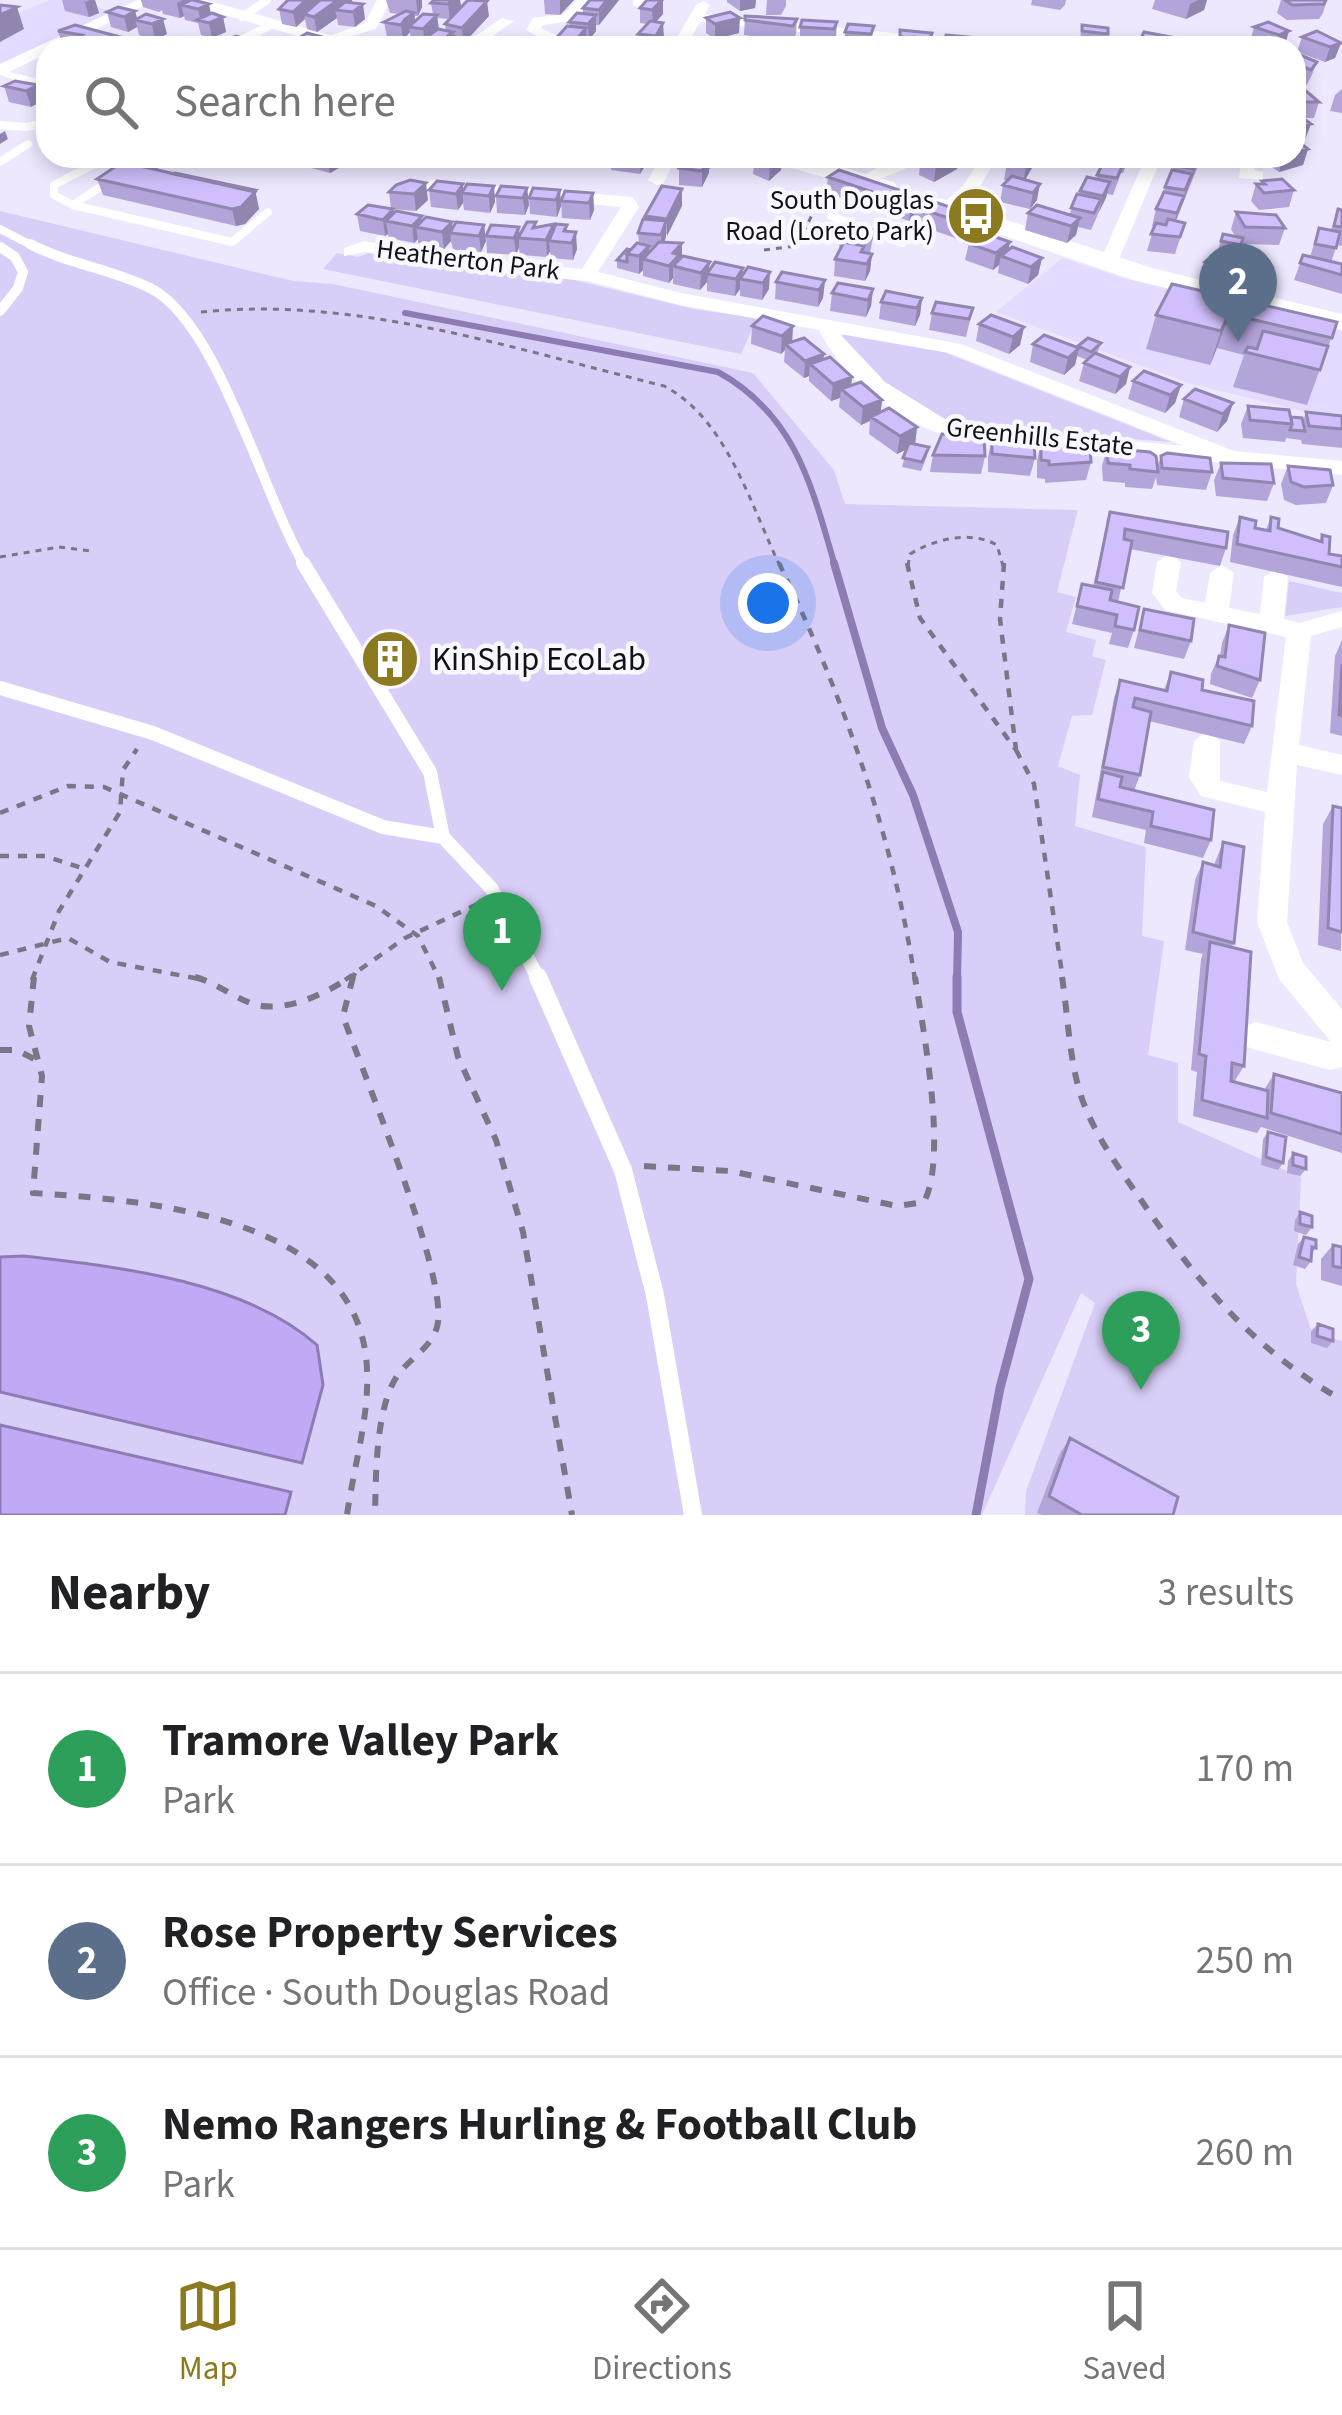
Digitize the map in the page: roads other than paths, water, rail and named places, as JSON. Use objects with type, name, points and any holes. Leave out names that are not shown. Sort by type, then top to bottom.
[{"type":"main road","points":[[182,0],[314,36]]},
{"type":"main road","points":[[820,168],[1108,264],[1342,322]]},
{"type":"street","points":[[77,36],[148,0]]},
{"type":"street","points":[[343,36],[371,26],[384,0]]},
{"type":"street","points":[[548,36],[532,28],[542,20],[568,18],[585,0]]},
{"type":"street","points":[[685,36],[706,0]]},
{"type":"street","points":[[296,32],[314,16]]},
{"type":"street","points":[[696,17],[884,36]]},
{"type":"street","points":[[484,36],[507,21]]},
{"type":"street","points":[[249,36],[271,26]]},
{"type":"street","points":[[5,73],[36,57]]},
{"type":"street","points":[[5,73],[36,82]]},
{"type":"street","points":[[657,180],[663,168]]},
{"type":"street","points":[[850,176],[898,168]]},
{"type":"street","points":[[941,207],[970,189],[983,168]]},
{"type":"street","points":[[1108,264],[1149,168]]},
{"type":"street","points":[[1247,168],[1245,174],[1257,176]]},
{"type":"street","name":"Heatherton Park","points":[[430,185],[627,201],[631,207],[587,275]]},
{"type":"street","name":"Heatherton Park","points":[[350,252],[364,246],[438,261],[587,275],[680,299],[763,312]]},
{"type":"street","name":"Greenhills Estate","points":[[763,312],[954,348],[1226,455]]},
{"type":"street","name":"Greenhills Estate","points":[[826,324],[835,346],[919,417],[938,427],[1342,468]]},
{"type":"street","points":[[1169,562],[1165,598],[1285,628],[1342,619]]},
{"type":"street","points":[[1216,613],[1222,573]]},
{"type":"street","points":[[1276,577],[1285,628],[1286,752],[1272,906],[1276,939],[1306,994],[1342,1032]]},
{"type":"street","points":[[1207,740],[1203,777],[1211,789],[1279,805]]},
{"type":"street","points":[[1286,752],[1342,765]]},
{"type":"street","points":[[1256,1036],[1330,1055],[1342,1053]]},
{"type":"lane","points":[[242,17],[267,0]]},
{"type":"lane","points":[[0,125],[36,125]]},
{"type":"lane","points":[[0,162],[28,144]]},
{"type":"lane","points":[[87,168],[54,185],[54,195],[74,205],[232,242],[268,212]]},
{"type":"lane","points":[[74,205],[121,172]]},
{"type":"lane","points":[[890,239],[941,207]]},
{"type":"lane","points":[[831,216],[902,243]]},
{"type":"lane","points":[[0,229],[66,263],[150,288],[184,316],[227,393],[300,558],[430,772],[443,837],[496,896],[562,1028],[623,1171],[681,1426],[693,1515]]},
{"type":"lane","points":[[0,247],[20,262],[23,276],[0,311]]},
{"type":"lane","points":[[0,688],[153,733],[383,827],[443,837]]},
{"type":"waterway","points":[[405,313],[718,372],[744,389],[783,431],[808,481],[835,566]]},
{"type":"waterway","points":[[834,563],[882,728],[913,795],[958,932],[957,980]]},
{"type":"waterway","points":[[957,980],[957,1012],[1029,1279],[1000,1388],[976,1515]]},
{"type":"place","name":"South Douglas Road (Loreto Park)","points":[[976,216]]},
{"type":"place","name":"Rose Property Services","points":[[1238,342]]},
{"type":"place","name":"KinShip EcoLab","points":[[390,659]]},
{"type":"place","name":"Tramore Valley Park","points":[[502,991]]},
{"type":"place","name":"Nemo Rangers Hurling & Football Club","points":[[1141,1390]]}]
